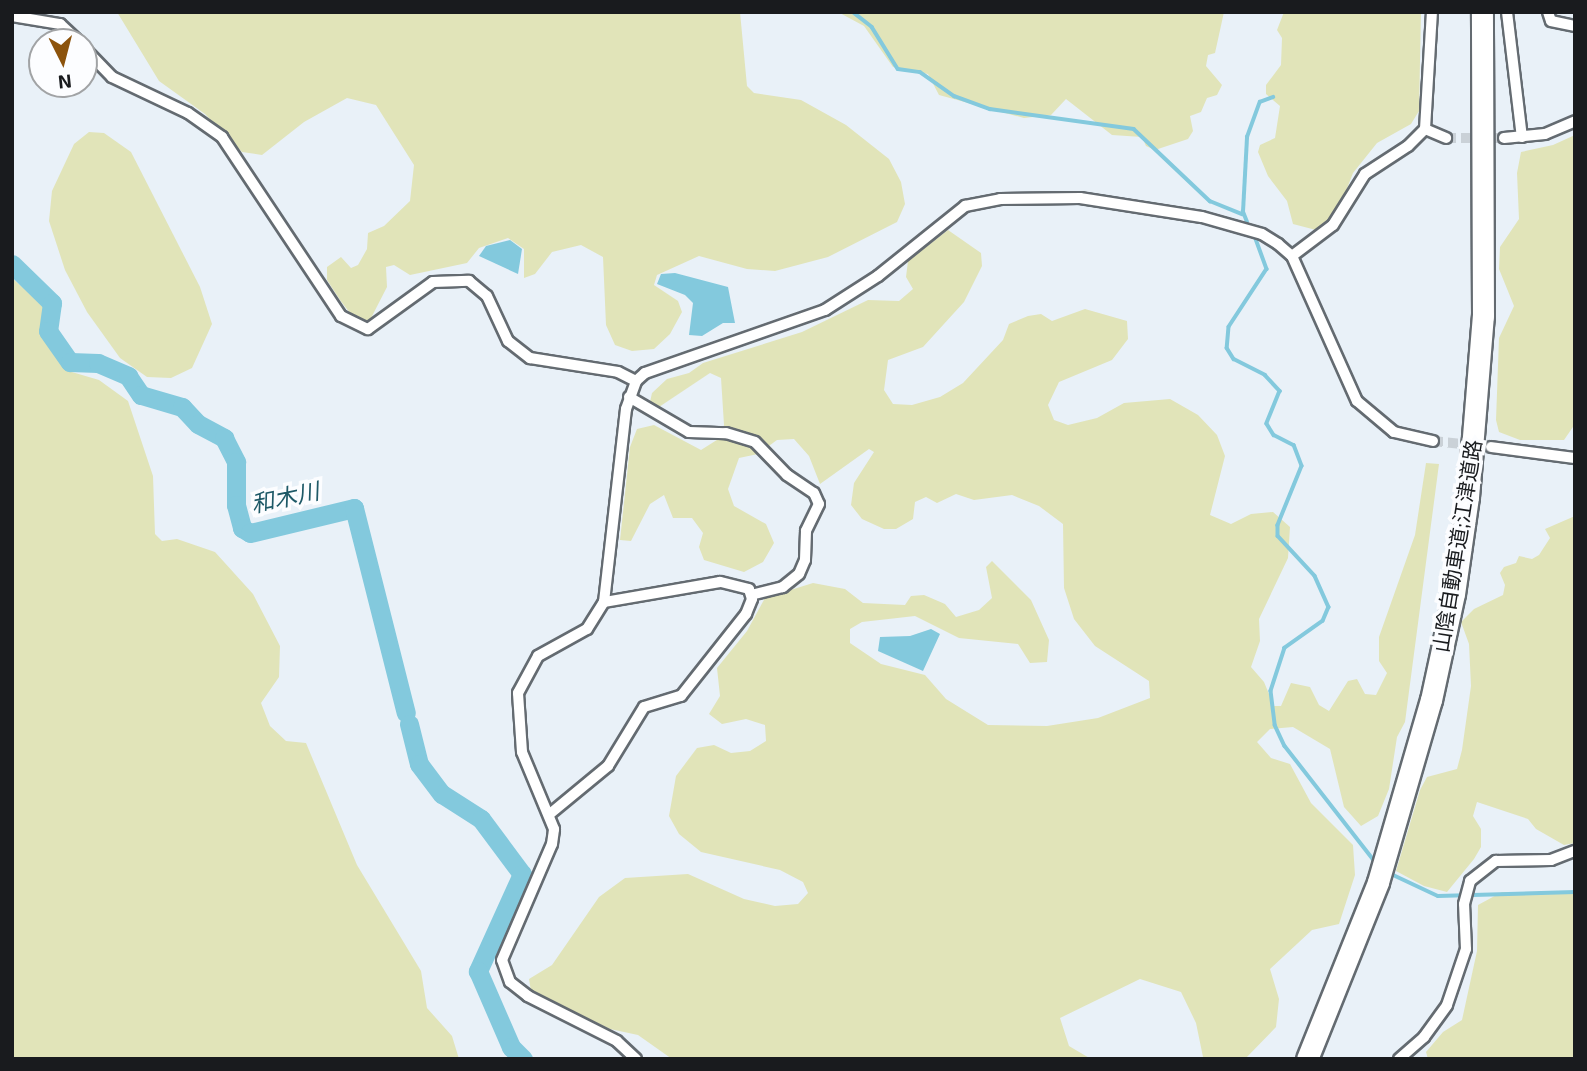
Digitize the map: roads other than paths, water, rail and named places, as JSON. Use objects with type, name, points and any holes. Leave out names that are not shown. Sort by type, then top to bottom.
[{"type":"highway","name":"山陰自動車道;江津道路","points":[[1307,1059],[1347,966],[1409,779],[1454,594],[1477,407],[1486,196],[1482,12]]},
{"type":"street","points":[[1292,256],[1334,225],[1365,174],[1408,146],[1425,129],[1432,12]]},
{"type":"street","points":[[1507,12],[1522,137]]},
{"type":"street","points":[[1548,12],[1551,21],[1575,26]]},
{"type":"street","points":[[12,16],[60,24],[64,28]]},
{"type":"street","points":[[98,61],[121,82],[188,113],[222,136],[341,316],[368,329],[433,282],[469,281],[487,296],[508,341],[530,358],[618,372],[636,381]]},
{"type":"street","points":[[1504,138],[1545,134],[1575,121]]},
{"type":"street","points":[[1425,129],[1446,138]]},
{"type":"street","points":[[636,1059],[617,1041],[528,996],[505,972],[503,952],[552,844],[551,813],[522,752],[518,693],[538,656],[587,629],[604,602],[629,397],[636,381],[659,366],[825,310],[878,276],[950,214],[987,201],[1080,198],[1148,205],[1262,234],[1292,256],[1357,401],[1394,432],[1433,440]]},
{"type":"street","points":[[629,397],[690,432],[726,433],[755,442],[788,475],[814,493],[819,504],[806,531],[805,560],[799,574],[783,587],[752,594]]},
{"type":"street","points":[[1491,447],[1575,458]]},
{"type":"street","points":[[604,602],[720,582],[744,587],[752,594]]},
{"type":"street","points":[[551,813],[608,766],[644,707],[681,696],[746,614],[752,594]]},
{"type":"street","points":[[1399,1059],[1424,1037],[1447,1005],[1466,949],[1465,894],[1480,869],[1496,861],[1551,860],[1575,851]]},
{"type":"water","points":[[510,240],[522,249],[518,274],[479,256],[486,246]]},
{"type":"water","points":[[675,273],[728,287],[735,323],[723,323],[702,336],[689,335],[693,303],[685,295],[657,284],[661,274]]},
{"type":"water","points":[[931,629],[940,634],[923,671],[878,651],[880,637],[910,636]]},
{"type":"waterway","points":[[853,12],[872,27],[898,69],[920,72],[954,96],[990,109],[1134,129],[1210,201],[1243,214]]},
{"type":"waterway","points":[[1247,222],[1243,212],[1247,137],[1260,102],[1273,97]]},
{"type":"waterway","points":[[1256,239],[1267,269],[1229,327],[1227,348],[1234,359],[1265,375],[1280,391],[1267,424],[1274,435],[1294,445],[1302,466],[1278,525],[1278,536],[1315,576],[1329,607],[1323,621],[1285,648],[1271,691],[1275,725],[1285,746],[1376,863]]},
{"type":"waterway","name":"和木川","points":[[12,264],[52,303],[48,331],[70,362],[98,363],[128,376],[141,395],[182,407],[198,424],[224,438],[236,462],[236,505],[242,528],[250,533],[354,508],[406,713]]},
{"type":"waterway","name":"和木川","points":[[409,724],[419,764],[442,794],[481,819],[522,874],[478,971],[511,1047],[523,1059]]},
{"type":"waterway","points":[[1387,872],[1438,896],[1575,892]]},
{"type":"tunnel","points":[[1446,138],[1504,138]]},
{"type":"tunnel","points":[[1433,441],[1491,447]]}]
